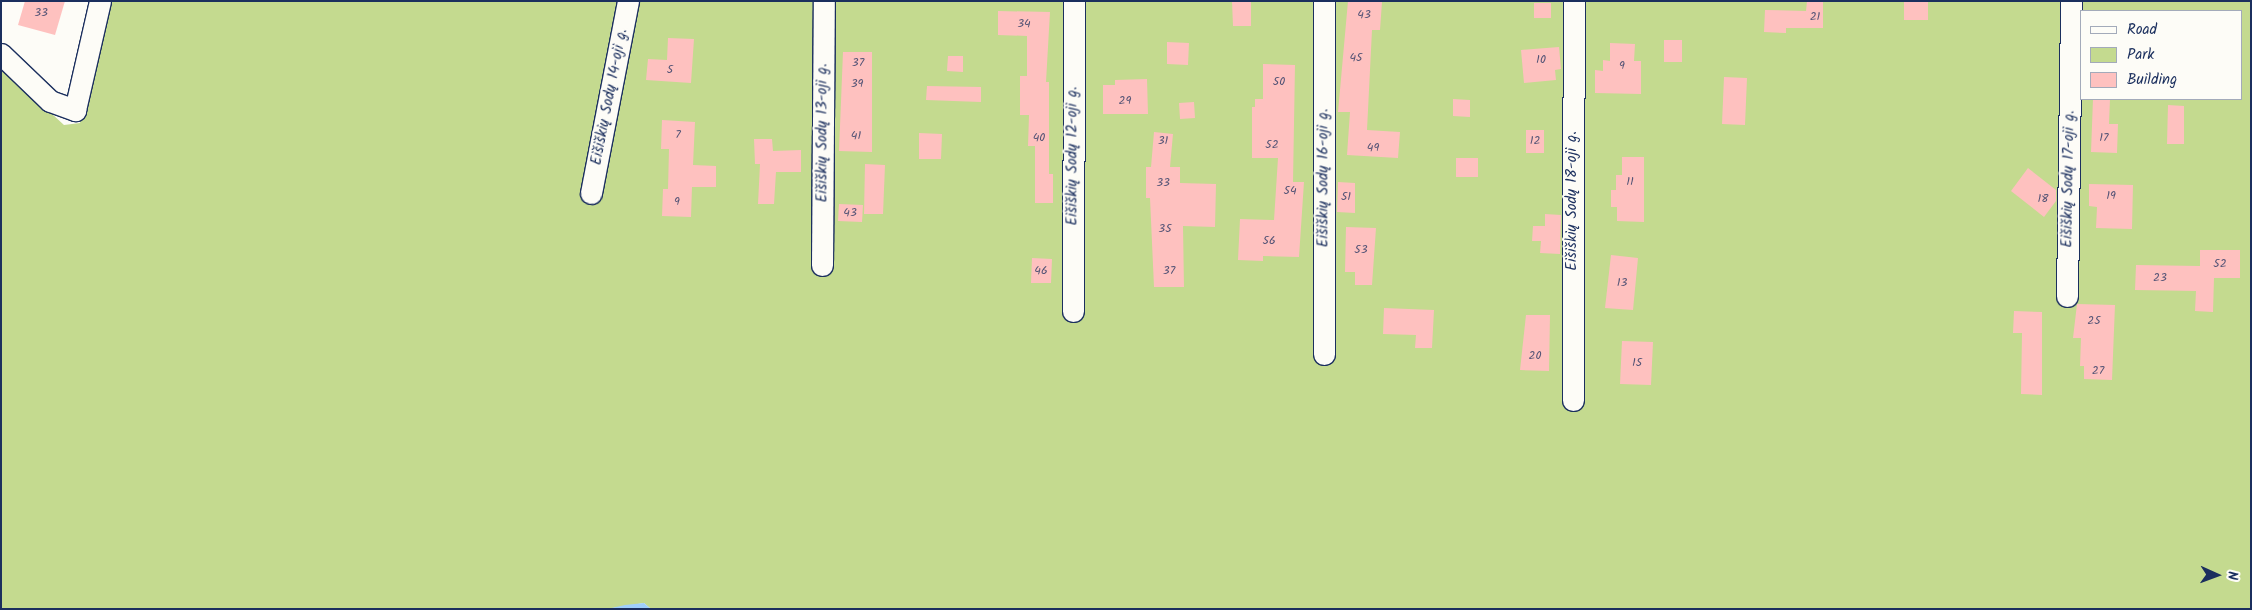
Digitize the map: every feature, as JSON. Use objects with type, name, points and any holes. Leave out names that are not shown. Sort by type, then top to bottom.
[{"type":"street","points":[[1,54],[50,101],[76,110],[100,1]]},
{"type":"street","name":"Eišiškių Sodų 14-oji g.","points":[[592,193],[628,1]]},
{"type":"street","name":"Eišiškių Sodų 13-oji g.","points":[[822,265],[824,1]]},
{"type":"street","name":"Eišiškių Sodų 12-oji g.","points":[[1073,311],[1074,1]]},
{"type":"street","name":"Eišiškių Sodų 16-oji g.","points":[[1324,1],[1324,354]]},
{"type":"street","name":"Eišiškių Sodų 18-oji g.","points":[[1573,400],[1574,1]]},
{"type":"street","name":"Eišiškių Sodų 17-oji g.","points":[[2068,296],[2071,1]]},
{"type":"green space","points":[[110,1],[2251,1],[2251,609],[651,609],[644,603],[607,609],[1,609],[1,67],[64,125],[80,123]]},
{"type":"water","points":[[644,603],[651,609],[607,609],[625,605]]},
{"type":"building","points":[[25,1],[65,1],[55,35],[18,25]]},
{"type":"building","points":[[1232,1],[1251,1],[1251,26],[1233,26]]},
{"type":"building","points":[[1348,1],[1382,2],[1380,30],[1372,30],[1367,130],[1400,132],[1398,158],[1347,155],[1350,112],[1338,112]]},
{"type":"building","points":[[1807,1],[1823,1],[1823,28],[1786,28],[1786,33],[1764,32],[1765,10],[1806,11]]},
{"type":"building","points":[[1904,1],[1928,1],[1928,20],[1904,20]]},
{"type":"building","points":[[1534,3],[1551,3],[1551,18],[1534,18]]},
{"type":"building","points":[[998,11],[1050,12],[1046,82],[1049,82],[1049,174],[1053,174],[1053,203],[1035,203],[1035,146],[1028,146],[1029,115],[1020,115],[1020,76],[1027,76],[1027,36],[998,35]]},
{"type":"building","points":[[668,38],[694,39],[691,83],[646,80],[648,59],[667,60]]},
{"type":"building","points":[[1664,40],[1682,40],[1682,62],[1664,62]]},
{"type":"building","points":[[1167,42],[1189,43],[1188,65],[1167,64]]},
{"type":"building","points":[[1610,43],[1635,44],[1634,61],[1641,61],[1641,94],[1595,93],[1595,70],[1603,71],[1603,60],[1610,61]]},
{"type":"building","points":[[1559,47],[1561,69],[1555,70],[1556,80],[1524,83],[1521,50]]},
{"type":"building","points":[[843,52],[872,52],[872,152],[839,151]]},
{"type":"building","points":[[948,56],[963,56],[963,72],[947,71]]},
{"type":"building","points":[[1263,64],[1295,65],[1293,182],[1304,182],[1299,257],[1263,256],[1263,261],[1238,260],[1240,219],[1274,220],[1278,158],[1252,158],[1252,107],[1255,107],[1255,99],[1263,99]]},
{"type":"building","points":[[1724,77],[1747,78],[1745,125],[1722,124]]},
{"type":"building","points":[[1147,79],[1148,114],[1103,114],[1103,85],[1115,85],[1115,80]]},
{"type":"building","points":[[927,86],[981,87],[981,102],[926,100]]},
{"type":"building","points":[[1453,99],[1470,100],[1470,117],[1453,116]]},
{"type":"building","points":[[2093,100],[2110,100],[2109,124],[2118,124],[2117,153],[2091,152]]},
{"type":"building","points":[[1194,102],[1195,118],[1180,119],[1179,103]]},
{"type":"building","points":[[2168,105],[2184,106],[2184,144],[2167,144]]},
{"type":"building","points":[[662,120],[695,122],[693,165],[716,166],[716,187],[692,187],[691,217],[662,216],[663,189],[668,189],[669,149],[661,149]]},
{"type":"building","points":[[1526,130],[1544,130],[1544,153],[1526,153]]},
{"type":"building","points":[[1154,132],[1173,134],[1170,167],[1180,167],[1180,183],[1216,184],[1215,227],[1183,226],[1184,287],[1154,287],[1150,198],[1146,198],[1146,167],[1151,167]]},
{"type":"building","points":[[919,133],[942,134],[941,159],[919,159]]},
{"type":"building","points":[[754,139],[772,139],[773,151],[801,150],[801,172],[776,172],[774,204],[758,204],[760,164],[755,164]]},
{"type":"building","points":[[1622,157],[1644,157],[1644,222],[1617,221],[1617,207],[1611,207],[1611,190],[1616,190],[1616,175],[1622,175]]},
{"type":"building","points":[[1456,158],[1478,158],[1478,177],[1456,177]]},
{"type":"building","points":[[865,164],[885,165],[883,214],[864,214]]},
{"type":"building","points":[[2028,168],[2056,190],[2056,201],[2044,217],[2011,191]]},
{"type":"building","points":[[1338,182],[1355,183],[1355,213],[1337,212]]},
{"type":"building","points":[[2089,184],[2133,185],[2132,229],[2096,228],[2097,207],[2089,206]]},
{"type":"building","points":[[839,204],[863,205],[862,222],[838,221]]},
{"type":"building","points":[[1545,214],[1561,215],[1560,254],[1540,253],[1541,241],[1532,241],[1533,226],[1545,226]]},
{"type":"building","points":[[1346,227],[1376,228],[1372,285],[1355,285],[1355,272],[1345,272]]},
{"type":"building","points":[[2200,250],[2240,250],[2240,278],[2214,278],[2213,312],[2195,311],[2196,291],[2135,290],[2136,265],[2200,266]]},
{"type":"building","points":[[1611,255],[1638,258],[1633,310],[1605,308]]},
{"type":"building","points":[[1032,258],[1052,259],[1051,283],[1031,283]]},
{"type":"building","points":[[2077,304],[2115,305],[2112,380],[2084,379],[2084,366],[2080,366],[2081,338],[2073,338]]},
{"type":"building","points":[[1384,308],[1434,310],[1432,348],[1415,348],[1416,335],[1383,334]]},
{"type":"building","points":[[2014,311],[2042,312],[2042,395],[2021,394],[2022,333],[2013,333]]},
{"type":"building","points":[[1526,315],[1550,315],[1549,371],[1520,370]]},
{"type":"building","points":[[1622,341],[1653,342],[1651,385],[1620,384]]}]
